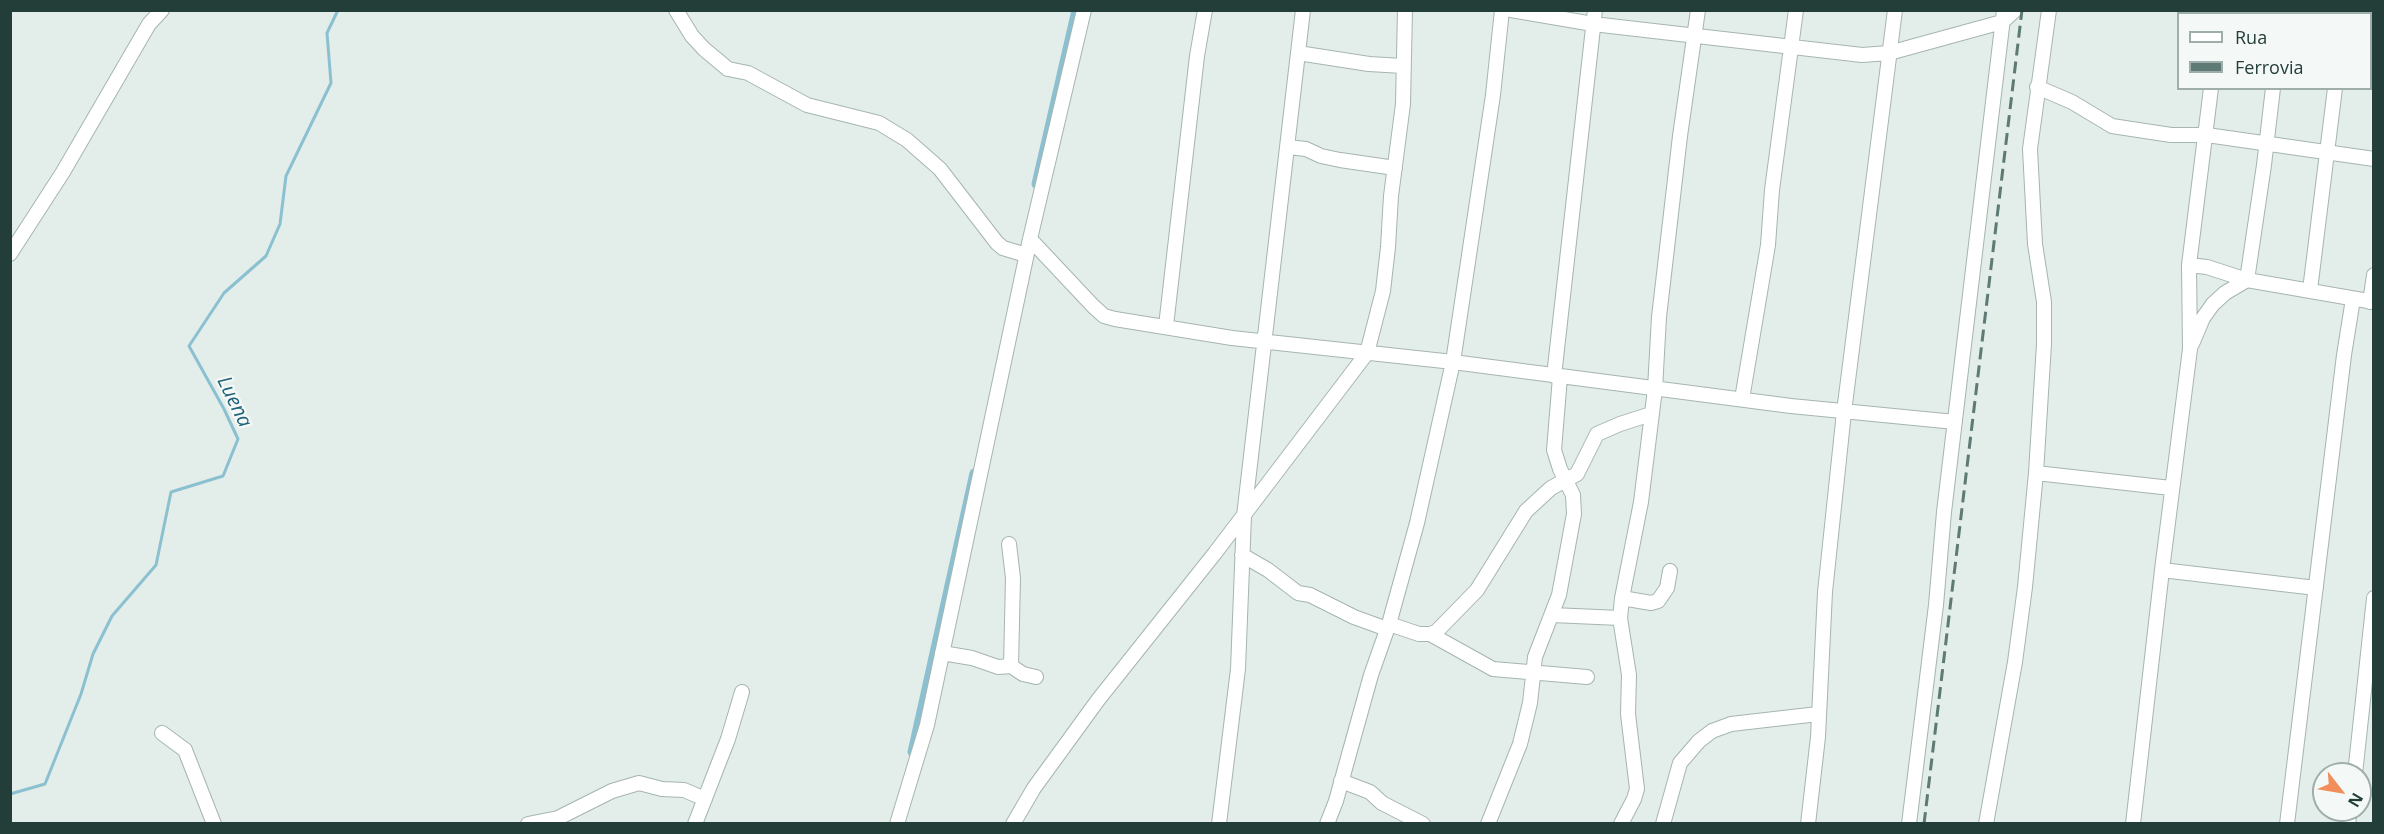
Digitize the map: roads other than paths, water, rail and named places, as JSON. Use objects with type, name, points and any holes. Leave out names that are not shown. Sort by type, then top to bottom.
[{"type":"street","points":[[10,254],[63,172],[149,24],[162,10]]},
{"type":"street","points":[[676,10],[692,36],[728,69],[748,73],[807,105],[879,123],[907,140],[940,169],[997,243],[1004,248],[1026,255]]},
{"type":"street","points":[[897,824],[927,725],[1026,255],[1084,10]]},
{"type":"street","points":[[1166,326],[1197,56],[1205,10]]},
{"type":"street","points":[[1219,824],[1238,669],[1244,516],[1303,10]]},
{"type":"street","points":[[1013,824],[1034,788],[1098,700],[1244,516],[1367,353],[1383,291],[1403,104],[1405,10]]},
{"type":"street","points":[[1327,824],[1417,523],[1454,362],[1502,10]]},
{"type":"street","points":[[1511,10],[1594,17],[1696,36],[1862,56],[1889,53],[2003,16],[2015,10]]},
{"type":"street","points":[[1621,824],[1637,789],[1628,714],[1629,675],[1620,618],[1638,521],[1680,136],[1698,10]]},
{"type":"street","points":[[1743,399],[1768,244],[1772,190],[1796,10]]},
{"type":"street","points":[[1808,824],[1818,737],[1825,592],[1844,412],[1895,10]]},
{"type":"street","points":[[1986,824],[2025,587],[2036,473],[2044,344],[2044,302],[2035,244],[2030,149],[2049,10]]},
{"type":"street","points":[[1909,824],[2003,16]]},
{"type":"street","points":[[1488,824],[1520,744],[1530,703],[1535,657],[1565,574],[1574,514],[1573,495],[1560,469],[1554,450],[1557,377],[1594,17]]},
{"type":"street","points":[[1298,53],[1369,64],[1403,66]]},
{"type":"street","points":[[2037,87],[2072,102],[2112,126],[2171,135],[2207,135],[2373,159]]},
{"type":"street","points":[[2133,824],[2190,349],[2189,265],[2211,90]]},
{"type":"street","points":[[2247,280],[2272,90]]},
{"type":"street","points":[[2310,290],[2335,90]]},
{"type":"street","points":[[1288,147],[1306,149],[1321,156],[1340,160],[1395,168]]},
{"type":"street","points":[[1030,239],[1104,316],[1232,338],[1454,362],[1844,412],[1955,422]]},
{"type":"street","points":[[2189,265],[2207,267],[2247,280],[2372,302],[2373,275]]},
{"type":"street","points":[[2190,349],[2203,318],[2213,304],[2225,293],[2247,280]]},
{"type":"street","points":[[2287,824],[2344,355],[2353,299]]},
{"type":"street","points":[[1430,634],[1447,621],[1477,590],[1526,511],[1551,488],[1577,474],[1597,434],[1620,423],[1651,414]]},
{"type":"street","points":[[2036,473],[2172,488]]},
{"type":"street","points":[[1009,544],[1013,578],[1011,666]]},
{"type":"street","points":[[1242,555],[1268,570],[1298,593],[1310,595],[1354,617],[1407,631],[1430,634],[1493,669],[1587,677]]},
{"type":"street","points":[[2162,570],[2316,588]]},
{"type":"street","points":[[1622,598],[1651,603],[1658,601],[1667,588],[1670,571]]},
{"type":"street","points":[[2356,762],[2373,597]]},
{"type":"street","points":[[1552,615],[1620,618]]},
{"type":"street","points":[[942,653],[972,658],[998,667],[1011,666],[1023,674],[1036,677]]},
{"type":"street","points":[[695,824],[728,739],[742,692]]},
{"type":"street","points":[[1663,824],[1680,763],[1712,731],[1731,724],[1818,714]]},
{"type":"street","points":[[162,733],[185,750],[214,824]]},
{"type":"street","points":[[1341,781],[1370,792],[1382,803],[1423,824]]},
{"type":"street","points":[[528,824],[558,818],[612,791],[639,783],[662,789],[684,790],[705,799]]},
{"type":"waterway","name":"Luena","points":[[10,794],[45,784],[81,694],[93,654],[112,616],[156,565],[171,492],[223,476],[238,439],[189,346],[224,293],[266,256],[280,224],[286,176],[331,83],[327,33],[338,10]]},
{"type":"waterway","points":[[1036,184],[1076,10]]},
{"type":"waterway","points":[[912,752],[974,473]]},
{"type":"railway","points":[[1924,824],[2022,10]]}]
